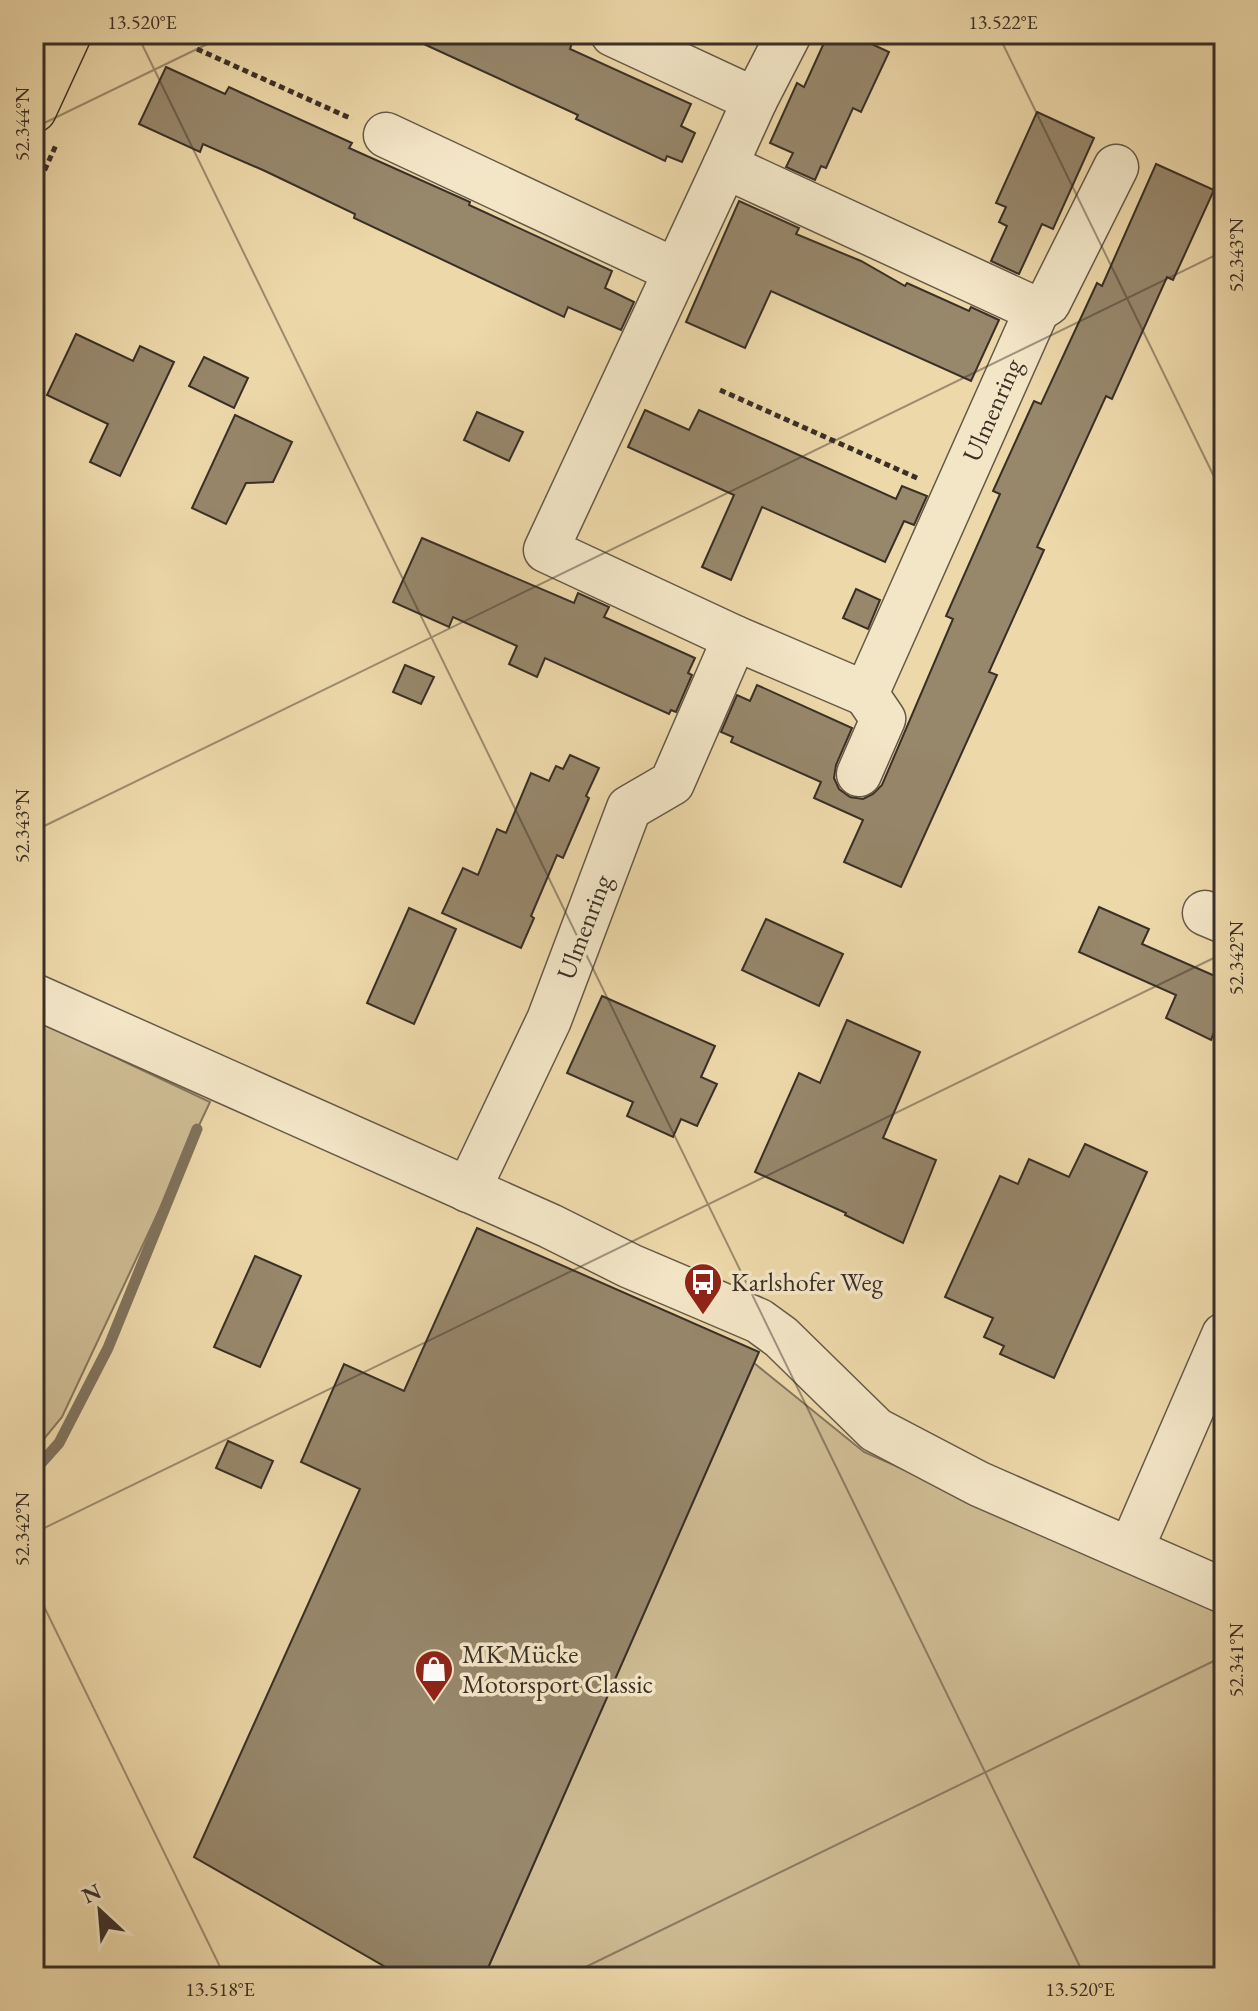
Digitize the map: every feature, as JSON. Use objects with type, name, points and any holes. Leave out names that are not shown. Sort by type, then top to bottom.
[{"type":"main road","points":[[34,110],[69,34]]},
{"type":"street","points":[[613,34],[755,100]]},
{"type":"street","points":[[789,34],[755,100],[546,550],[735,638],[866,694],[883,719],[859,774]]},
{"type":"street","points":[[386,135],[676,271]]},
{"type":"street","points":[[725,166],[1037,310]]},
{"type":"street","name":"Ulmenring","points":[[866,694],[1037,310],[1048,303],[1116,167]]},
{"type":"street","name":"Ulmenring","points":[[468,1190],[549,1020],[629,808],[672,783],[735,638]]},
{"type":"street","points":[[34,996],[550,1226],[630,1266],[759,1321],[781,1337],[876,1430],[979,1484],[1224,1591]]},
{"type":"street","points":[[1131,1549],[1224,1335]]},
{"type":"path","points":[[197,49],[386,135]]},
{"type":"path","points":[[720,390],[955,495]]},
{"type":"shaded area","points":[[34,1019],[210,1102],[62,1417],[34,1451]]},
{"type":"shaded area","points":[[754,1363],[864,1452],[1224,1611],[1224,1977],[484,1977]]},
{"type":"building","points":[[402,34],[552,34],[572,43],[570,49],[691,104],[681,126],[695,133],[682,162],[667,156],[665,161],[576,119],[578,115]]},
{"type":"building","points":[[828,34],[850,34],[889,52],[861,112],[853,108],[826,168],[821,166],[815,180],[786,167],[793,153],[770,143],[797,83],[804,87]]},
{"type":"building","points":[[166,67],[225,94],[229,87],[352,143],[349,148],[612,271],[605,288],[634,302],[621,330],[568,307],[564,317],[354,218],[355,214],[265,171],[203,144],[200,152],[139,124]]},
{"type":"building","points":[[1037,112],[1094,138],[1053,229],[1042,224],[1019,274],[991,261],[1007,226],[999,222],[1006,207],[996,203]]},
{"type":"building","points":[[1156,164],[1214,190],[1173,280],[1167,277],[1112,399],[1106,396],[1037,547],[1044,550],[989,672],[997,675],[901,887],[844,862],[863,820],[814,798],[821,782],[731,742],[733,737],[721,732],[737,695],[750,701],[757,685],[852,728],[836,765],[834,778],[839,789],[850,797],[863,799],[882,785],[953,619],[946,616],[1000,494],[993,491],[1034,401],[1041,404],[1097,283],[1102,286]]},
{"type":"building","points":[[739,201],[799,228],[796,234],[861,261],[905,286],[907,283],[969,311],[971,307],[999,320],[971,381],[771,291],[745,348],[686,322]]},
{"type":"building","points":[[76,334],[133,361],[140,346],[174,362],[120,476],[90,462],[108,424],[47,395]]},
{"type":"building","points":[[204,357],[248,378],[234,408],[189,386]]},
{"type":"building","points":[[645,410],[689,430],[699,410],[896,499],[902,486],[927,496],[914,525],[904,521],[885,562],[762,507],[731,580],[702,567],[734,495],[628,447]]},
{"type":"building","points":[[477,412],[523,432],[509,461],[464,440]]},
{"type":"building","points":[[235,415],[292,442],[273,482],[246,483],[226,524],[192,508]]},
{"type":"building","points":[[422,538],[574,603],[578,593],[609,607],[604,617],[695,658],[688,673],[692,675],[676,712],[671,710],[669,714],[545,658],[537,677],[509,664],[517,646],[453,617],[449,627],[393,602]]},
{"type":"building","points":[[856,589],[880,600],[868,629],[843,618]]},
{"type":"building","points":[[405,665],[434,677],[421,704],[393,692]]},
{"type":"building","points":[[570,755],[599,768],[563,858],[557,855],[521,948],[442,913],[463,868],[478,875],[497,829],[506,833],[531,773],[549,781],[556,766],[563,769]]},
{"type":"building","points":[[1099,907],[1149,929],[1142,944],[1224,980],[1224,1008],[1211,1040],[1166,1018],[1176,995],[1079,952]]},
{"type":"building","points":[[409,908],[456,929],[414,1024],[367,1003]]},
{"type":"building","points":[[766,919],[843,954],[819,1006],[742,970]]},
{"type":"building","points":[[602,996],[715,1046],[701,1077],[717,1084],[697,1126],[681,1119],[673,1137],[627,1116],[633,1102],[567,1073]]},
{"type":"building","points":[[847,1020],[920,1052],[883,1138],[936,1160],[903,1243],[755,1172],[799,1073],[820,1083]]},
{"type":"building","points":[[1085,1144],[1147,1172],[1054,1378],[1000,1354],[1004,1346],[984,1337],[993,1318],[945,1297],[1000,1176],[1018,1184],[1029,1159],[1069,1177]]},
{"type":"building","name":"MK Mücke Motorsport Classic","points":[[477,1228],[759,1352],[484,1977],[403,1977],[194,1857],[360,1489],[301,1462],[344,1364],[404,1391]]},
{"type":"building","points":[[255,1256],[301,1276],[260,1367],[214,1347]]},
{"type":"building","points":[[228,1441],[273,1461],[261,1488],[216,1468]]},
{"type":"waterway","points":[[34,1471],[59,1443],[108,1348],[197,1129]]},
{"type":"place","name":"Karlshofer Weg","points":[[703,1316]]},
{"type":"place","name":"MK Mücke Motorsport Classic","points":[[434,1703]]}]
